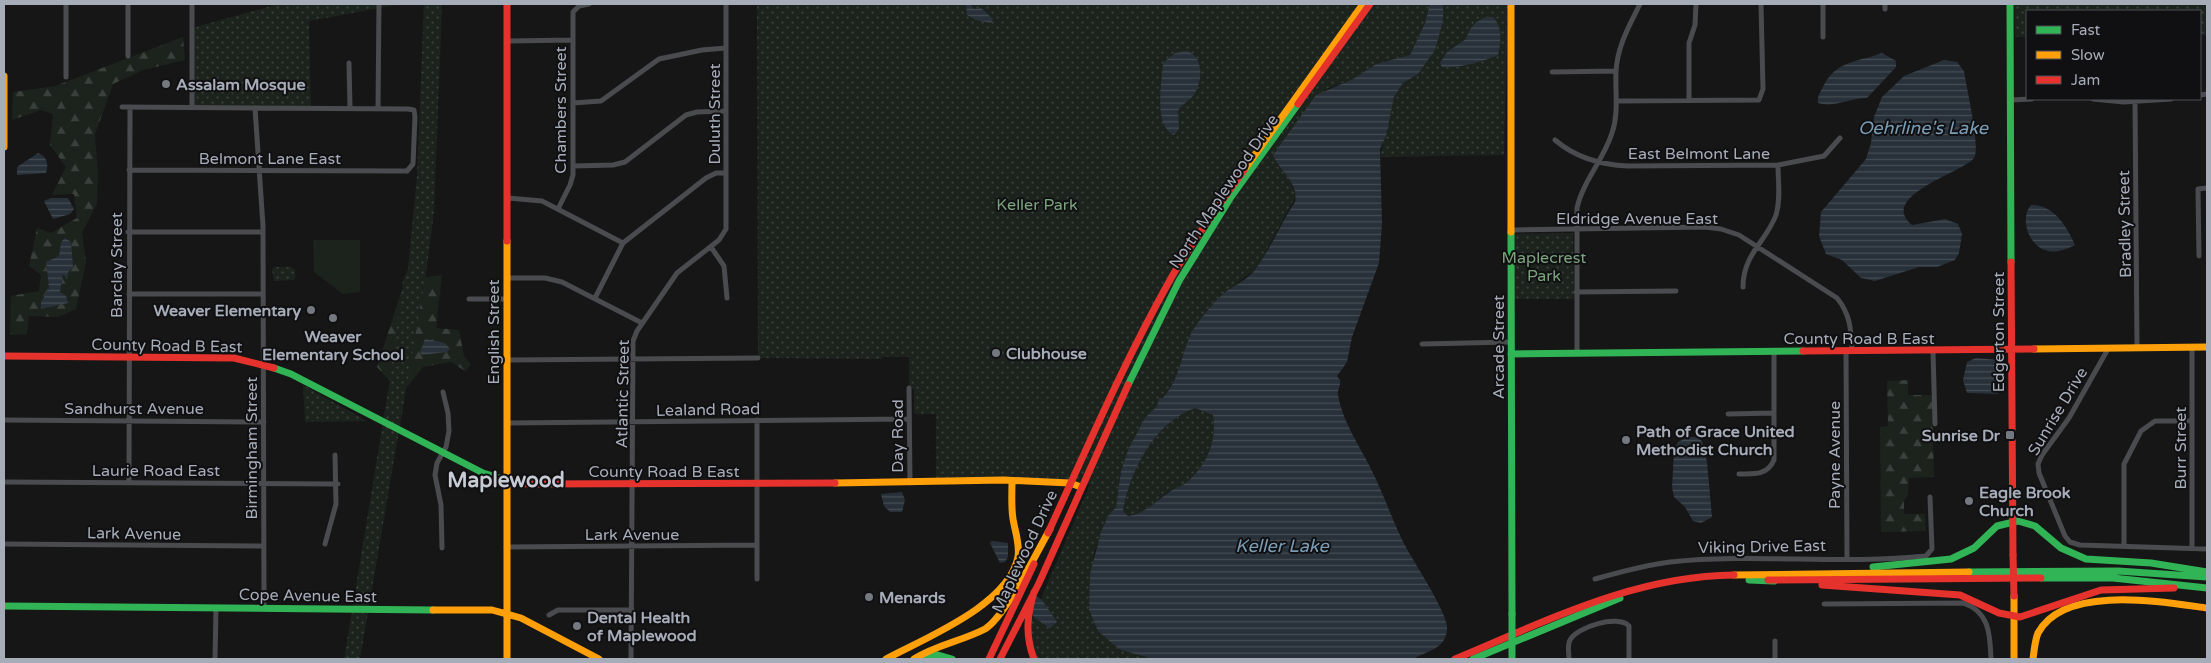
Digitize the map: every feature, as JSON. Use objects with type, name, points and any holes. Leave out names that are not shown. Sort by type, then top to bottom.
[{"type":"main road","name":"English Street","points":[[507,4],[507,659]]},
{"type":"main road","name":"North Maplewood Drive","points":[[1070,483],[1129,356],[1171,278],[1206,223],[1363,4]]},
{"type":"main road","name":"North Maplewood Drive","points":[[1034,592],[1154,327],[1197,250],[1231,197],[1370,4]]},
{"type":"main road","name":"Arcade Street","points":[[1511,4],[1512,659]]},
{"type":"main road","name":"Edgerton Street","points":[[2010,4],[2014,659]]},
{"type":"main road","points":[[4,76],[4,147]]},
{"type":"main road","name":"County Road B East","points":[[1512,354],[2207,348]]},
{"type":"main road","name":"County Road B East","points":[[4,356],[234,358],[264,364],[303,380],[483,473],[506,481],[539,486],[910,483],[972,480],[1070,483],[1081,487]]},
{"type":"main road","points":[[886,659],[968,614],[1006,582],[1015,566],[1018,549],[1012,518],[1012,482]]},
{"type":"main road","name":"Maplewood Drive","points":[[989,659],[1070,483]]},
{"type":"main road","points":[[1801,573],[1951,559],[1974,548],[1997,526],[2013,522],[2024,522],[2035,526],[2061,548],[2086,559],[2151,563],[2207,572]]},
{"type":"main road","points":[[914,659],[931,650],[982,631],[995,622],[1050,529]]},
{"type":"main road","points":[[1455,659],[1588,603],[1630,589],[1671,580],[1713,574],[2118,571],[2207,577]]},
{"type":"main road","points":[[1473,659],[1591,609],[1642,592],[1694,582],[2113,578],[2160,581],[2207,589]]},
{"type":"main road","points":[[1749,580],[1960,594],[1999,613],[2014,617],[2028,616],[2076,597],[2101,590],[2207,589]]},
{"type":"main road","points":[[1000,659],[1034,592]]},
{"type":"main road","points":[[1034,592],[1028,611],[1027,630],[1029,649],[1034,659]]},
{"type":"main road","points":[[2033,659],[2033,645],[2040,627],[2050,616],[2069,606],[2108,601],[2148,602],[2207,608]]},
{"type":"main road","name":"Cope Avenue East","points":[[4,606],[506,612],[532,622],[599,659]]},
{"type":"main road","points":[[922,659],[938,656],[952,659]]},
{"type":"street","points":[[66,4],[66,77]]},
{"type":"street","points":[[128,4],[128,56]]},
{"type":"street","points":[[192,4],[192,107]]},
{"type":"street","points":[[122,106],[378,108],[379,4]]},
{"type":"street","name":"Chambers Street","points":[[558,209],[572,180],[574,8],[589,4]]},
{"type":"street","name":"Duluth Street","points":[[726,4],[726,225]]},
{"type":"street","points":[[1577,354],[1575,229],[1578,201],[1612,134],[1616,101],[1616,71],[1623,38],[1640,4]]},
{"type":"street","points":[[1689,100],[1689,43],[1696,26],[1696,4]]},
{"type":"street","points":[[1616,101],[1759,100],[1763,89],[1761,4]]},
{"type":"street","points":[[1823,4],[1823,37]]},
{"type":"street","points":[[507,41],[573,40]]},
{"type":"street","points":[[573,103],[601,101],[659,58],[702,50],[726,48]]},
{"type":"street","points":[[349,63],[350,108]]},
{"type":"street","points":[[1552,72],[1616,71]]},
{"type":"street","points":[[2010,100],[2026,99]]},
{"type":"street","name":"Bradley Street","points":[[2135,100],[2137,348]]},
{"type":"street","name":"Barclay Street","points":[[129,482],[128,232],[130,107]]},
{"type":"street","name":"Birmingham Street","points":[[255,108],[263,232],[264,608]]},
{"type":"street","name":"Belmont Lane East","points":[[129,170],[410,169],[413,164],[414,110],[378,108]]},
{"type":"street","points":[[573,166],[619,164],[686,115],[697,112],[726,111]]},
{"type":"street","name":"East Belmont Lane","points":[[1555,140],[1573,152],[1598,162],[1628,166],[1778,165],[1824,156],[1840,138]]},
{"type":"street","points":[[1743,287],[1745,265],[1778,209],[1778,165]]},
{"type":"street","points":[[595,298],[624,243],[706,178],[726,173]]},
{"type":"street","points":[[2199,256],[2198,188],[2207,188]]},
{"type":"street","points":[[507,198],[535,199],[624,243]]},
{"type":"street","name":"Atlantic Street","points":[[632,659],[633,341],[642,323],[677,273],[722,238],[726,225]]},
{"type":"street","name":"Eldridge Avenue East","points":[[1511,230],[1710,228],[1729,232],[1757,246],[1837,298],[1845,309],[1850,322],[1849,351]]},
{"type":"street","points":[[128,232],[263,232]]},
{"type":"street","points":[[711,247],[726,271],[727,298]]},
{"type":"street","points":[[507,278],[553,280],[595,298],[642,323]]},
{"type":"street","points":[[1576,292],[1676,291]]},
{"type":"street","points":[[129,294],[262,294]]},
{"type":"street","points":[[469,300],[507,299]]},
{"type":"street","points":[[1422,344],[1512,342]]},
{"type":"street","name":"Burr Street","points":[[2192,348],[2192,548]]},
{"type":"street","name":"Sunrise Drive","points":[[2108,349],[2075,408],[2052,440],[2038,464],[2039,473],[2065,536],[2070,542],[2080,545],[2124,546]]},
{"type":"street","name":"Payne Avenue","points":[[1847,559],[1849,351]]},
{"type":"street","points":[[1933,351],[1935,424]]},
{"type":"street","points":[[1739,474],[1763,472],[1772,464],[1774,455],[1774,352]]},
{"type":"street","points":[[507,360],[758,358]]},
{"type":"street","name":"Day Road","points":[[909,388],[910,483]]},
{"type":"street","points":[[442,392],[448,413],[449,431],[446,447],[437,463],[435,475],[441,505],[442,548]]},
{"type":"street","points":[[1728,414],[1774,413]]},
{"type":"street","name":"Lealand Road","points":[[507,423],[909,419]]},
{"type":"street","name":"Sandhurst Avenue","points":[[4,420],[264,422]]},
{"type":"street","points":[[757,420],[757,579]]},
{"type":"street","points":[[2192,421],[2155,421],[2141,431],[2124,464],[2124,546],[2207,549]]},
{"type":"street","points":[[325,544],[334,514],[338,484],[335,454]]},
{"type":"street","name":"Laurie Road East","points":[[4,482],[338,484]]},
{"type":"street","name":"Viking Drive East","points":[[1595,579],[1650,566],[1690,561],[1911,557],[1931,553],[1930,497]]},
{"type":"street","name":"Lark Avenue","points":[[4,544],[264,546]]},
{"type":"street","name":"Lark Avenue","points":[[506,547],[757,545]]},
{"type":"street","points":[[1824,604],[1963,603],[1979,612],[1986,622],[1990,633],[1991,659]]},
{"type":"street","points":[[215,659],[216,608]]},
{"type":"street","points":[[549,615],[558,610],[632,610]]},
{"type":"street","points":[[1569,659],[1568,642],[1578,633],[1611,620],[1619,620],[1629,626],[1629,659]]},
{"type":"street","points":[[1775,641],[1775,659]]},
{"type":"green space","points":[[278,4],[401,4],[309,21],[311,108],[192,107],[192,28]]},
{"type":"green space","points":[[424,4],[442,4],[434,212],[426,273],[360,659],[344,659],[389,386],[403,281],[408,269],[417,176]]},
{"type":"green space","name":"Keller Park","points":[[757,4],[1430,4],[1425,23],[1410,55],[1376,64],[1353,79],[1326,89],[1277,165],[1289,177],[1296,196],[1264,258],[1253,271],[1242,279],[1210,311],[1193,332],[1184,359],[1168,392],[1128,450],[1121,471],[1116,507],[1108,516],[1094,553],[1089,610],[1098,631],[1121,650],[1153,659],[1033,659],[1028,629],[1090,484],[1051,480],[936,481],[936,414],[914,414],[914,389],[909,388],[909,357],[882,357],[882,359],[758,358]]},
{"type":"green space","points":[[1443,4],[1508,4],[1504,155],[1380,157],[1394,97],[1403,83],[1418,74],[1443,21]]},
{"type":"green space","points":[[2014,4],[2207,4],[2207,35],[2201,35],[2201,10],[2026,10],[2026,37],[2015,37]]},
{"type":"green space","points":[[183,37],[185,60],[143,70],[113,84],[95,134],[98,175],[97,203],[82,233],[86,262],[76,309],[58,317],[29,316],[27,334],[10,335],[11,296],[39,291],[41,275],[29,266],[37,228],[51,233],[77,218],[74,194],[52,195],[66,167],[50,145],[53,114],[41,110],[12,120],[13,92],[55,86]],"holes":[[[61,242],[66,278],[63,273],[60,292],[41,302],[49,288],[46,262],[59,256]]]},
{"type":"green space","name":"Maplecrest Park","points":[[1573,233],[1574,299],[1514,299],[1514,234]]},
{"type":"green space","points":[[313,240],[360,240],[360,292],[343,294],[314,272]]},
{"type":"green space","points":[[275,267],[291,267],[295,270],[295,280],[274,281],[272,269]]},
{"type":"green space","points":[[442,275],[436,328],[459,330],[464,356],[471,365],[465,371],[451,362],[423,367],[408,386],[391,382],[377,367],[405,280]]},
{"type":"green space","points":[[1908,380],[1908,395],[1932,395],[1934,477],[1909,478],[1908,495],[1904,501],[1904,514],[1925,514],[1926,531],[1881,532],[1880,427],[1888,426],[1887,381]]},
{"type":"green space","points":[[303,385],[367,421],[305,422]]},
{"type":"green space","points":[[1195,408],[1213,415],[1214,433],[1206,459],[1186,483],[1168,492],[1145,510],[1128,516],[1123,511],[1126,496],[1131,480],[1146,450],[1167,425],[1180,415]]},
{"type":"water","points":[[966,4],[970,4],[974,9],[981,8],[993,19],[991,23],[976,20],[967,15]]},
{"type":"water","name":"Keller Lake","points":[[1430,4],[1443,4],[1443,21],[1435,50],[1418,74],[1403,83],[1394,97],[1386,136],[1380,149],[1382,224],[1379,263],[1352,337],[1347,362],[1337,376],[1340,380],[1338,395],[1344,415],[1377,481],[1408,551],[1443,613],[1447,629],[1446,636],[1435,648],[1413,659],[1153,659],[1121,650],[1098,631],[1089,610],[1090,574],[1101,532],[1108,516],[1116,507],[1121,471],[1128,450],[1145,418],[1157,406],[1159,398],[1163,398],[1169,391],[1177,375],[1188,340],[1195,327],[1225,292],[1254,271],[1295,202],[1294,188],[1273,155],[1316,95],[1353,79],[1376,64],[1410,55],[1425,23]],"holes":[[[1195,408],[1213,415],[1214,433],[1210,451],[1201,467],[1186,483],[1170,491],[1144,510],[1128,516],[1123,511],[1131,480],[1146,450],[1156,437],[1180,415]]]},
{"type":"water","points":[[1493,17],[1500,30],[1498,55],[1470,64],[1442,67],[1440,63],[1447,52],[1466,39],[1471,28],[1479,20]]},
{"type":"water","points":[[1187,51],[1197,59],[1200,78],[1196,92],[1178,111],[1179,129],[1174,135],[1167,130],[1161,113],[1163,63],[1175,53]]},
{"type":"water","points":[[1882,53],[1896,61],[1896,67],[1867,98],[1836,104],[1818,103],[1822,89],[1835,71],[1849,63]]},
{"type":"water","name":"Oehrline's Lake","points":[[1944,60],[1957,62],[1964,71],[1976,152],[1974,158],[1967,164],[1926,186],[1914,195],[1906,204],[1904,214],[1912,225],[1945,219],[1958,224],[1962,234],[1959,253],[1955,260],[1937,267],[1919,267],[1875,281],[1861,278],[1842,260],[1826,254],[1819,236],[1821,212],[1866,159],[1871,143],[1874,117],[1882,97],[1904,76]]},
{"type":"water","points":[[38,153],[46,161],[46,173],[17,175],[17,167]]},
{"type":"water","points":[[51,198],[68,198],[74,209],[70,214],[53,219],[44,201]]},
{"type":"water","points":[[2031,205],[2046,208],[2052,212],[2068,231],[2075,245],[2062,250],[2048,251],[2036,244],[2031,238],[2026,225],[2026,218]]},
{"type":"water","points":[[65,238],[71,242],[73,267],[68,272],[67,279],[63,274],[60,292],[66,296],[68,303],[41,309],[41,302],[49,288],[46,262],[59,256],[61,242]]},
{"type":"water","points":[[425,339],[445,343],[450,349],[447,352],[422,355],[420,352]]},
{"type":"water","points":[[1976,358],[1998,360],[2001,365],[1998,394],[1967,393],[1963,380],[1967,362]]},
{"type":"water","points":[[1688,437],[1696,437],[1702,441],[1707,462],[1712,517],[1701,523],[1693,521],[1685,507],[1674,497],[1672,487],[1674,451],[1678,442]]},
{"type":"water","points":[[902,492],[905,500],[902,512],[890,512],[884,506],[881,494]]},
{"type":"water","points":[[992,541],[1008,543],[1008,557],[1005,562],[1000,563],[990,543]]},
{"type":"water","points":[[1036,596],[1042,600],[1057,622],[1050,628],[1035,618],[1029,610]]},
{"type":"traffic: fast","points":[[2010,4],[2011,262]]},
{"type":"traffic: fast","points":[[1128,385],[1179,281],[1231,197],[1298,104]]},
{"type":"traffic: fast","points":[[1511,232],[1512,614]]},
{"type":"traffic: fast","points":[[1511,354],[1803,351]]},
{"type":"traffic: fast","points":[[274,368],[291,374],[483,473],[513,482]]},
{"type":"traffic: fast","points":[[1873,567],[1951,559],[1974,548],[1997,526],[2018,521],[2035,526],[2061,548],[2086,559],[2151,563],[2207,572]]},
{"type":"traffic: fast","points":[[1969,572],[2118,571],[2207,577]]},
{"type":"traffic: fast","points":[[2041,578],[2113,578],[2207,588]]},
{"type":"traffic: fast","points":[[1749,580],[1774,581]]},
{"type":"traffic: fast","points":[[1473,659],[1620,598]]},
{"type":"traffic: fast","points":[[4,606],[433,610]]},
{"type":"traffic: fast","points":[[1512,614],[1512,659]]},
{"type":"traffic: fast","points":[[923,659],[938,655],[952,659]]},
{"type":"traffic: slow","points":[[1244,170],[1363,4]]},
{"type":"traffic: slow","points":[[1511,4],[1511,232]]},
{"type":"traffic: slow","points":[[4,76],[4,147]]},
{"type":"traffic: slow","points":[[507,241],[507,659]]},
{"type":"traffic: slow","points":[[2034,349],[2207,347]]},
{"type":"traffic: slow","points":[[835,483],[1004,480],[1070,483],[1081,487]]},
{"type":"traffic: slow","points":[[886,659],[943,630],[983,605],[999,590],[1011,574],[1018,557],[1018,542],[1012,514],[1012,481]]},
{"type":"traffic: slow","points":[[914,659],[931,650],[985,629],[993,622],[1011,598],[1050,529]]},
{"type":"traffic: slow","points":[[1734,575],[1969,572]]},
{"type":"traffic: slow","points":[[2014,596],[2014,659]]},
{"type":"traffic: slow","points":[[2033,659],[2038,633],[2051,618],[2069,608],[2091,602],[2116,600],[2166,602],[2207,608]]},
{"type":"traffic: slow","points":[[433,610],[492,610],[521,618],[599,659]]},
{"type":"traffic: jam","points":[[507,4],[507,241]]},
{"type":"traffic: jam","points":[[1298,104],[1370,4]]},
{"type":"traffic: jam","points":[[1048,533],[1106,405],[1153,311],[1187,251],[1244,170]]},
{"type":"traffic: jam","points":[[2011,262],[2013,555]]},
{"type":"traffic: jam","points":[[1803,351],[2034,349]]},
{"type":"traffic: jam","points":[[4,356],[234,358],[274,368]]},
{"type":"traffic: jam","points":[[1000,659],[1039,583],[1128,385]]},
{"type":"traffic: jam","points":[[513,482],[527,484],[835,483]]},
{"type":"traffic: jam","points":[[2013,555],[2014,596]]},
{"type":"traffic: jam","points":[[989,659],[1034,564]]},
{"type":"traffic: jam","points":[[1455,659],[1557,616],[1626,592],[1661,583],[1697,577],[1734,575]]},
{"type":"traffic: jam","points":[[1768,580],[2041,578]]},
{"type":"traffic: jam","points":[[1822,585],[1960,595],[1999,613],[2020,617],[2101,590],[2174,588]]},
{"type":"traffic: jam","points":[[1034,592],[1028,626],[1029,642],[1034,659]]},
{"type":"place","name":"Assalam Mosque","points":[[166,84]]},
{"type":"place","name":"Weaver Elementary","points":[[311,310]]},
{"type":"place","name":"Weaver Elementary School","points":[[333,318]]},
{"type":"place","name":"Clubhouse","points":[[996,353]]},
{"type":"place","name":"Sunrise Dr","points":[[2010,435]]},
{"type":"place","name":"Path of Grace United Methodist Church","points":[[1626,440]]},
{"type":"place","name":"Eagle Brook Church","points":[[1969,501]]},
{"type":"place","name":"Menards","points":[[869,597]]},
{"type":"place","name":"Dental Health of Maplewood","points":[[577,626]]},
{"type":"district","name":"Maplewood","points":[[506,480]]}]
